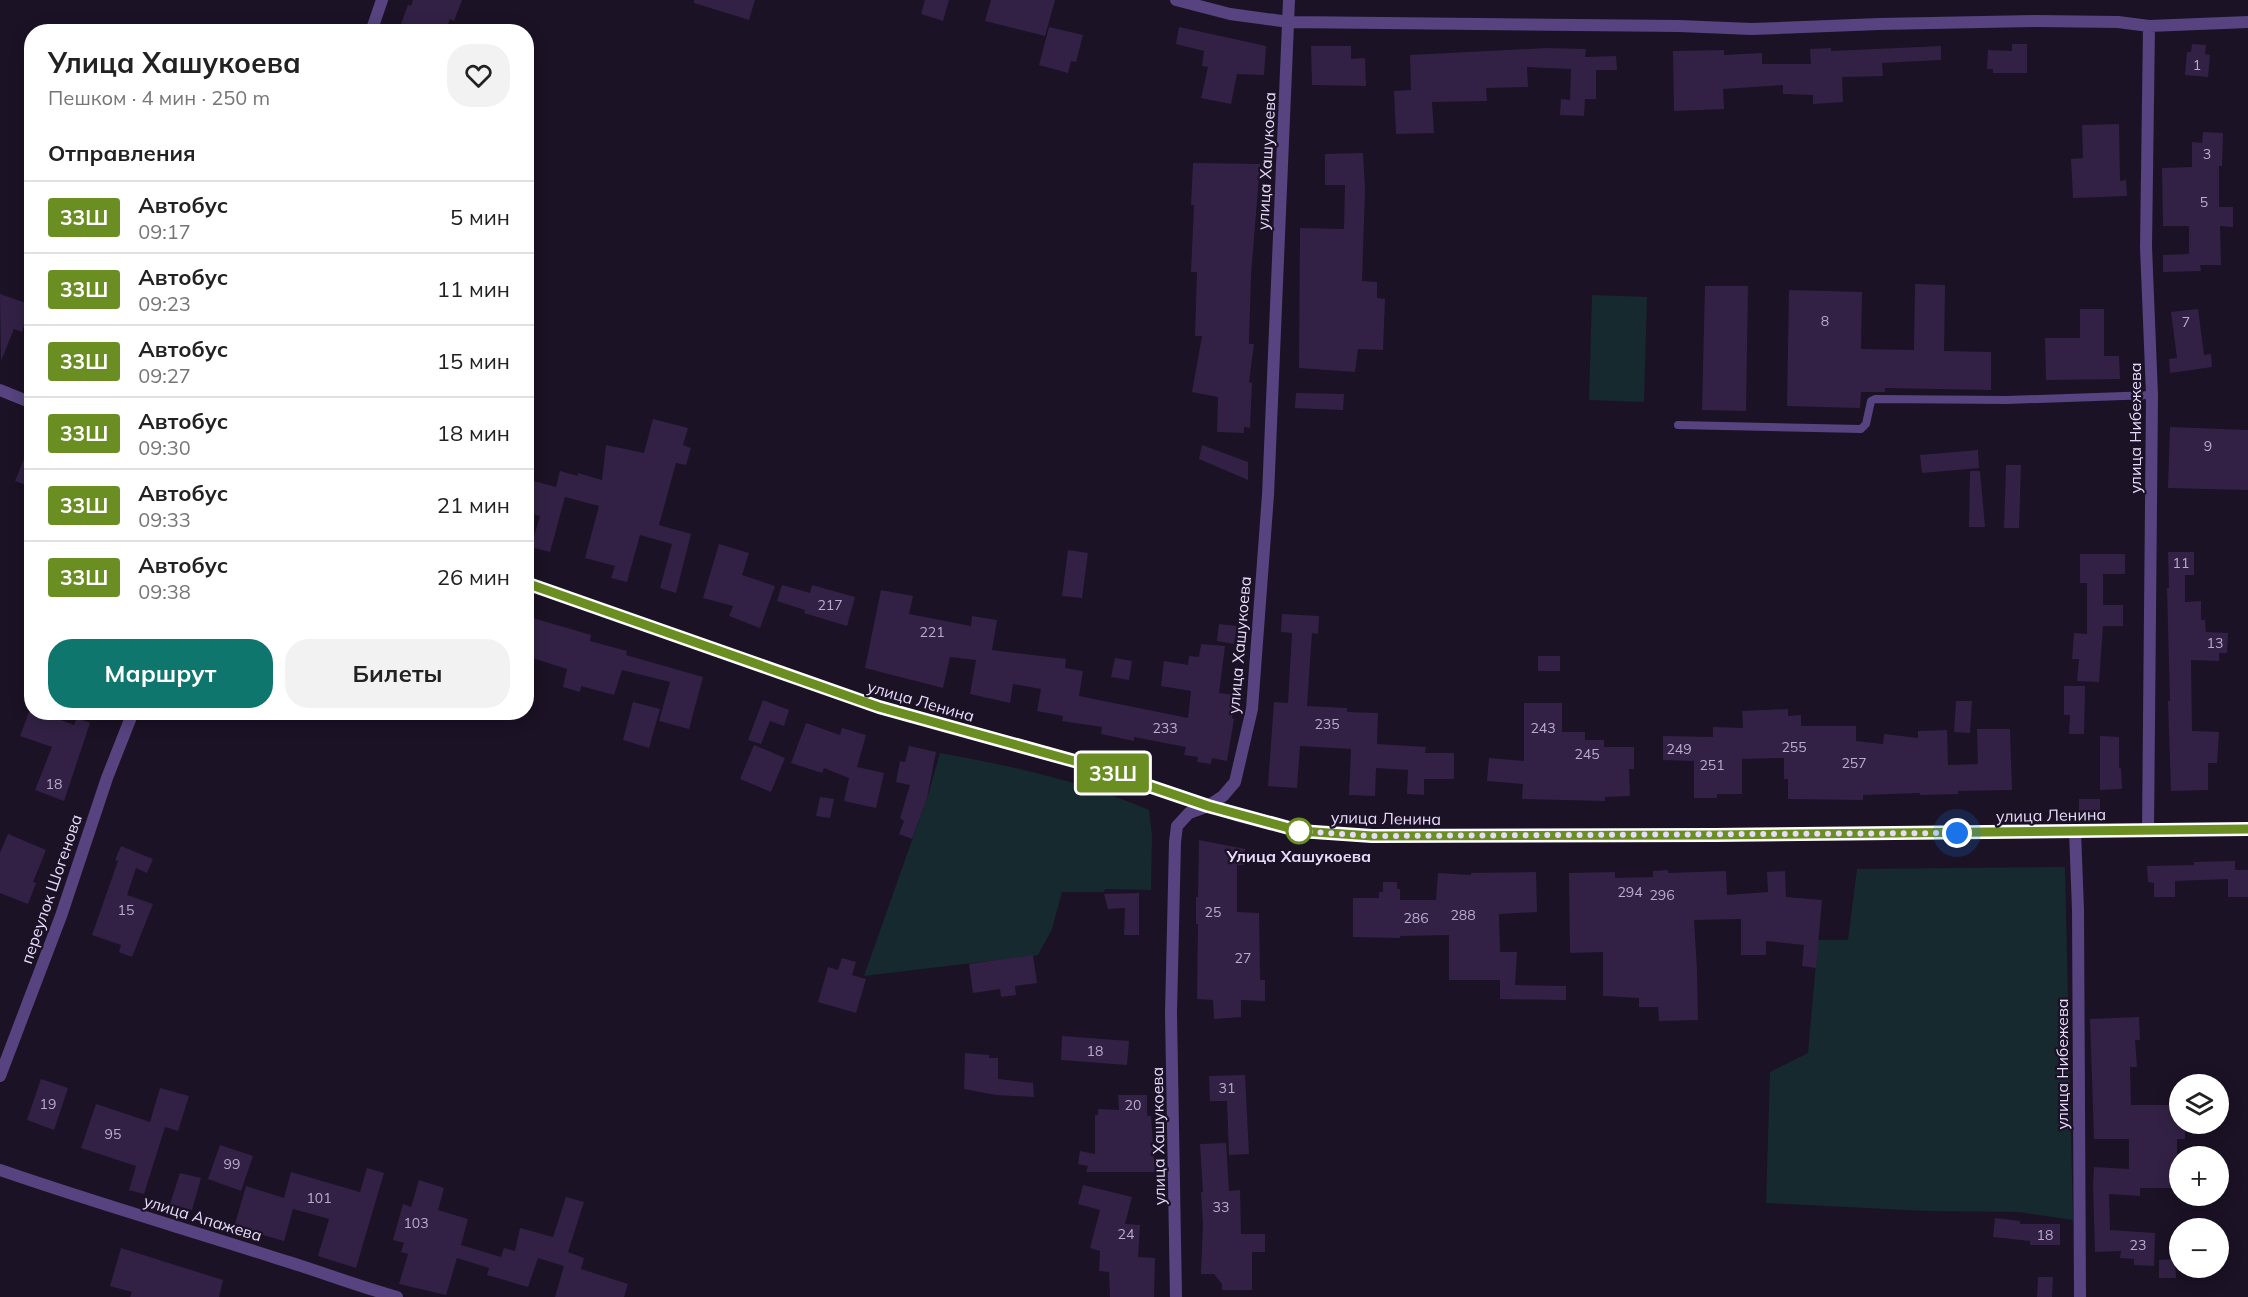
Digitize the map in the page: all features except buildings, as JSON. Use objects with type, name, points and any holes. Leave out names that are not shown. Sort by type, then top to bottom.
[{"type":"street","points":[[374,24],[382,0]]},
{"type":"street","points":[[1176,0],[1230,14],[1289,22],[1752,28],[2036,21],[2118,22],[2149,26],[2248,22]]},
{"type":"street","name":"улица Хашукоева","points":[[1176,1297],[1171,1013],[1175,842],[1177,826],[1189,813],[1208,806],[1224,796],[1235,782],[1252,709],[1268,484],[1289,0]]},
{"type":"street","name":"улица Нибежева","points":[[2148,830],[2152,394],[2146,248],[2149,26]]},
{"type":"street","points":[[0,390],[24,399]]},
{"type":"street","name":"улица Ленина","points":[[534,586],[879,707],[1086,764],[1208,806],[1291,830],[1340,835],[1715,835],[2248,829]]},
{"type":"street","name":"переулок Шогенова","points":[[0,1076],[61,916],[107,778],[130,720]]},
{"type":"street","name":"улица Нибежева","points":[[2075,831],[2078,922],[2080,1297]]},
{"type":"street","name":"улица Апажева","points":[[0,1170],[196,1235],[397,1297]]},
{"type":"lane","points":[[1678,425],[1861,429],[1866,424],[1871,401],[1875,399],[2007,400],[2152,394]]},
{"type":"shaded area","points":[[1592,295],[1647,297],[1644,402],[1589,400]]},
{"type":"shaded area","points":[[940,753],[994,763],[1072,783],[1149,810],[1152,835],[1151,890],[1105,889],[1104,892],[1062,892],[1052,929],[1038,955],[864,976],[929,792]]},
{"type":"shaded area","points":[[2065,867],[2073,1220],[2019,1212],[1925,1211],[1766,1203],[1770,1072],[1808,1053],[1818,940],[1848,940],[1857,869]]},
{"type":"bus line","name":"33Ш","points":[[534,586],[879,707],[1094,766],[1208,806],[1300,831],[1372,836],[2015,833],[2248,829]]},
{"type":"place","name":"Улица Хашукоева","points":[[1299,831]]},
{"type":"route","points":[[1299,831],[1372,836],[1957,833]]}]
